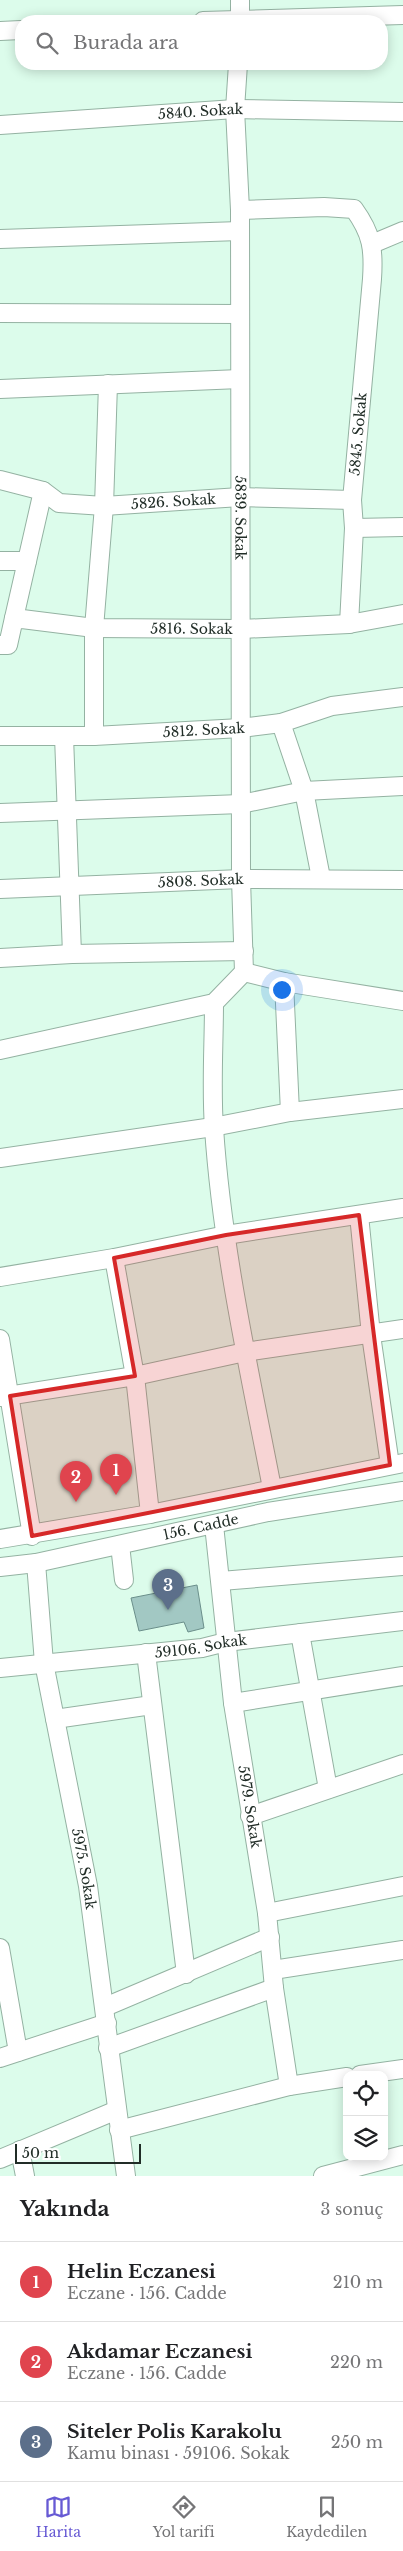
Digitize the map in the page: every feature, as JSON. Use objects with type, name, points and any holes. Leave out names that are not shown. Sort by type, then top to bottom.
[{"type":"street","points":[[240,0],[240,15]]},
{"type":"street","points":[[388,15],[403,15]]},
{"type":"street","points":[[0,31],[15,30]]},
{"type":"street","name":"5839. Sokak","points":[[238,70],[235,109],[240,210],[241,879],[244,972]]},
{"type":"street","name":"5840. Sokak","points":[[0,125],[235,109],[403,112]]},
{"type":"street","points":[[240,210],[324,207],[354,209],[363,222],[372,244],[403,231]]},
{"type":"street","points":[[0,239],[240,231]]},
{"type":"street","name":"5845. Sokak","points":[[349,624],[354,528],[352,500],[372,279],[372,244]]},
{"type":"street","points":[[0,314],[240,314]]},
{"type":"street","points":[[0,389],[240,379]]},
{"type":"street","points":[[94,736],[94,628],[104,506],[108,384]]},
{"type":"street","name":"5826. Sokak","points":[[0,480],[43,491],[59,502],[104,506],[240,497],[352,500]]},
{"type":"street","points":[[0,645],[8,645],[43,491]]},
{"type":"street","points":[[354,528],[403,527]]},
{"type":"street","points":[[0,562],[27,561]]},
{"type":"street","name":"5816. Sokak","points":[[14,618],[94,628],[240,629],[349,624],[403,614]]},
{"type":"street","name":"5812. Sokak","points":[[0,736],[94,736],[241,728],[281,723],[332,706],[403,697]]},
{"type":"street","points":[[281,723],[304,791],[321,878]]},
{"type":"street","points":[[64,736],[72,954]]},
{"type":"street","points":[[0,813],[241,804],[304,791],[403,786]]},
{"type":"street","name":"5808. Sokak","points":[[0,889],[241,879],[403,880]]},
{"type":"street","points":[[0,958],[72,954],[244,951]]},
{"type":"street","points":[[0,1050],[214,1003],[244,972],[284,982],[403,1001]]},
{"type":"street","points":[[284,982],[290,1112]]},
{"type":"street","points":[[214,1003],[214,1127],[226,1235],[245,1352],[272,1488]]},
{"type":"street","points":[[0,1158],[214,1127],[290,1112],[403,1099]]},
{"type":"street","points":[[0,1277],[114,1258],[226,1235],[403,1208]]},
{"type":"street","points":[[359,1215],[371,1335],[396,1464]]},
{"type":"street","points":[[114,1258],[135,1376],[150,1514]]},
{"type":"street","points":[[5,1396],[135,1376],[245,1352],[403,1329]]},
{"type":"street","points":[[0,1339],[5,1396],[32,1536]]},
{"type":"street","name":"156. Cadde","points":[[0,1540],[32,1536],[150,1514],[396,1464]]},
{"type":"street","name":"156. Cadde","points":[[0,1567],[36,1562],[120,1545],[268,1512],[403,1491]]},
{"type":"street","name":"5979. Sokak","points":[[214,1525],[232,1703],[267,1913],[274,1988],[289,2086]]},
{"type":"street","points":[[120,1545],[124,1580]]},
{"type":"street","name":"5975. Sokak","points":[[36,1562],[44,1663],[88,1886],[126,2176]]},
{"type":"street","points":[[221,1581],[403,1566]]},
{"type":"street","name":"59106. Sokak","points":[[0,1668],[202,1648],[226,1642],[403,1621]]},
{"type":"street","points":[[300,1633],[328,1790]]},
{"type":"street","points":[[146,1653],[186,1974]]},
{"type":"street","points":[[232,1703],[403,1676]]},
{"type":"street","points":[[55,1719],[152,1705]]},
{"type":"street","points":[[250,1816],[403,1764]]},
{"type":"street","points":[[267,1913],[403,1886]]},
{"type":"street","points":[[0,2058],[106,2015],[186,1974],[270,1937]]},
{"type":"street","points":[[0,1948],[18,2052]]},
{"type":"street","points":[[273,1970],[403,1950]]},
{"type":"street","points":[[108,2048],[274,1988]]},
{"type":"street","points":[[388,2071],[403,2069]]},
{"type":"street","points":[[119,2130],[289,2086],[343,2078]]},
{"type":"street","points":[[0,2160],[117,2110]]},
{"type":"street","points":[[20,2150],[25,2176]]},
{"type":"street","points":[[324,2176],[403,2155]]},
{"type":"highlighted area","points":[[359,1215],[390,1465],[32,1536],[10,1396],[135,1376],[114,1258],[226,1235]]},
{"type":"building","points":[[197,1585],[204,1628],[188,1632],[184,1622],[139,1631],[131,1598]]},
{"type":"place","name":"Helin Eczanesi","points":[[116,1495]]},
{"type":"place","name":"Akdamar Eczanesi","points":[[76,1502]]},
{"type":"place","name":"Siteler Polis Karakolu","points":[[168,1610]]}]
